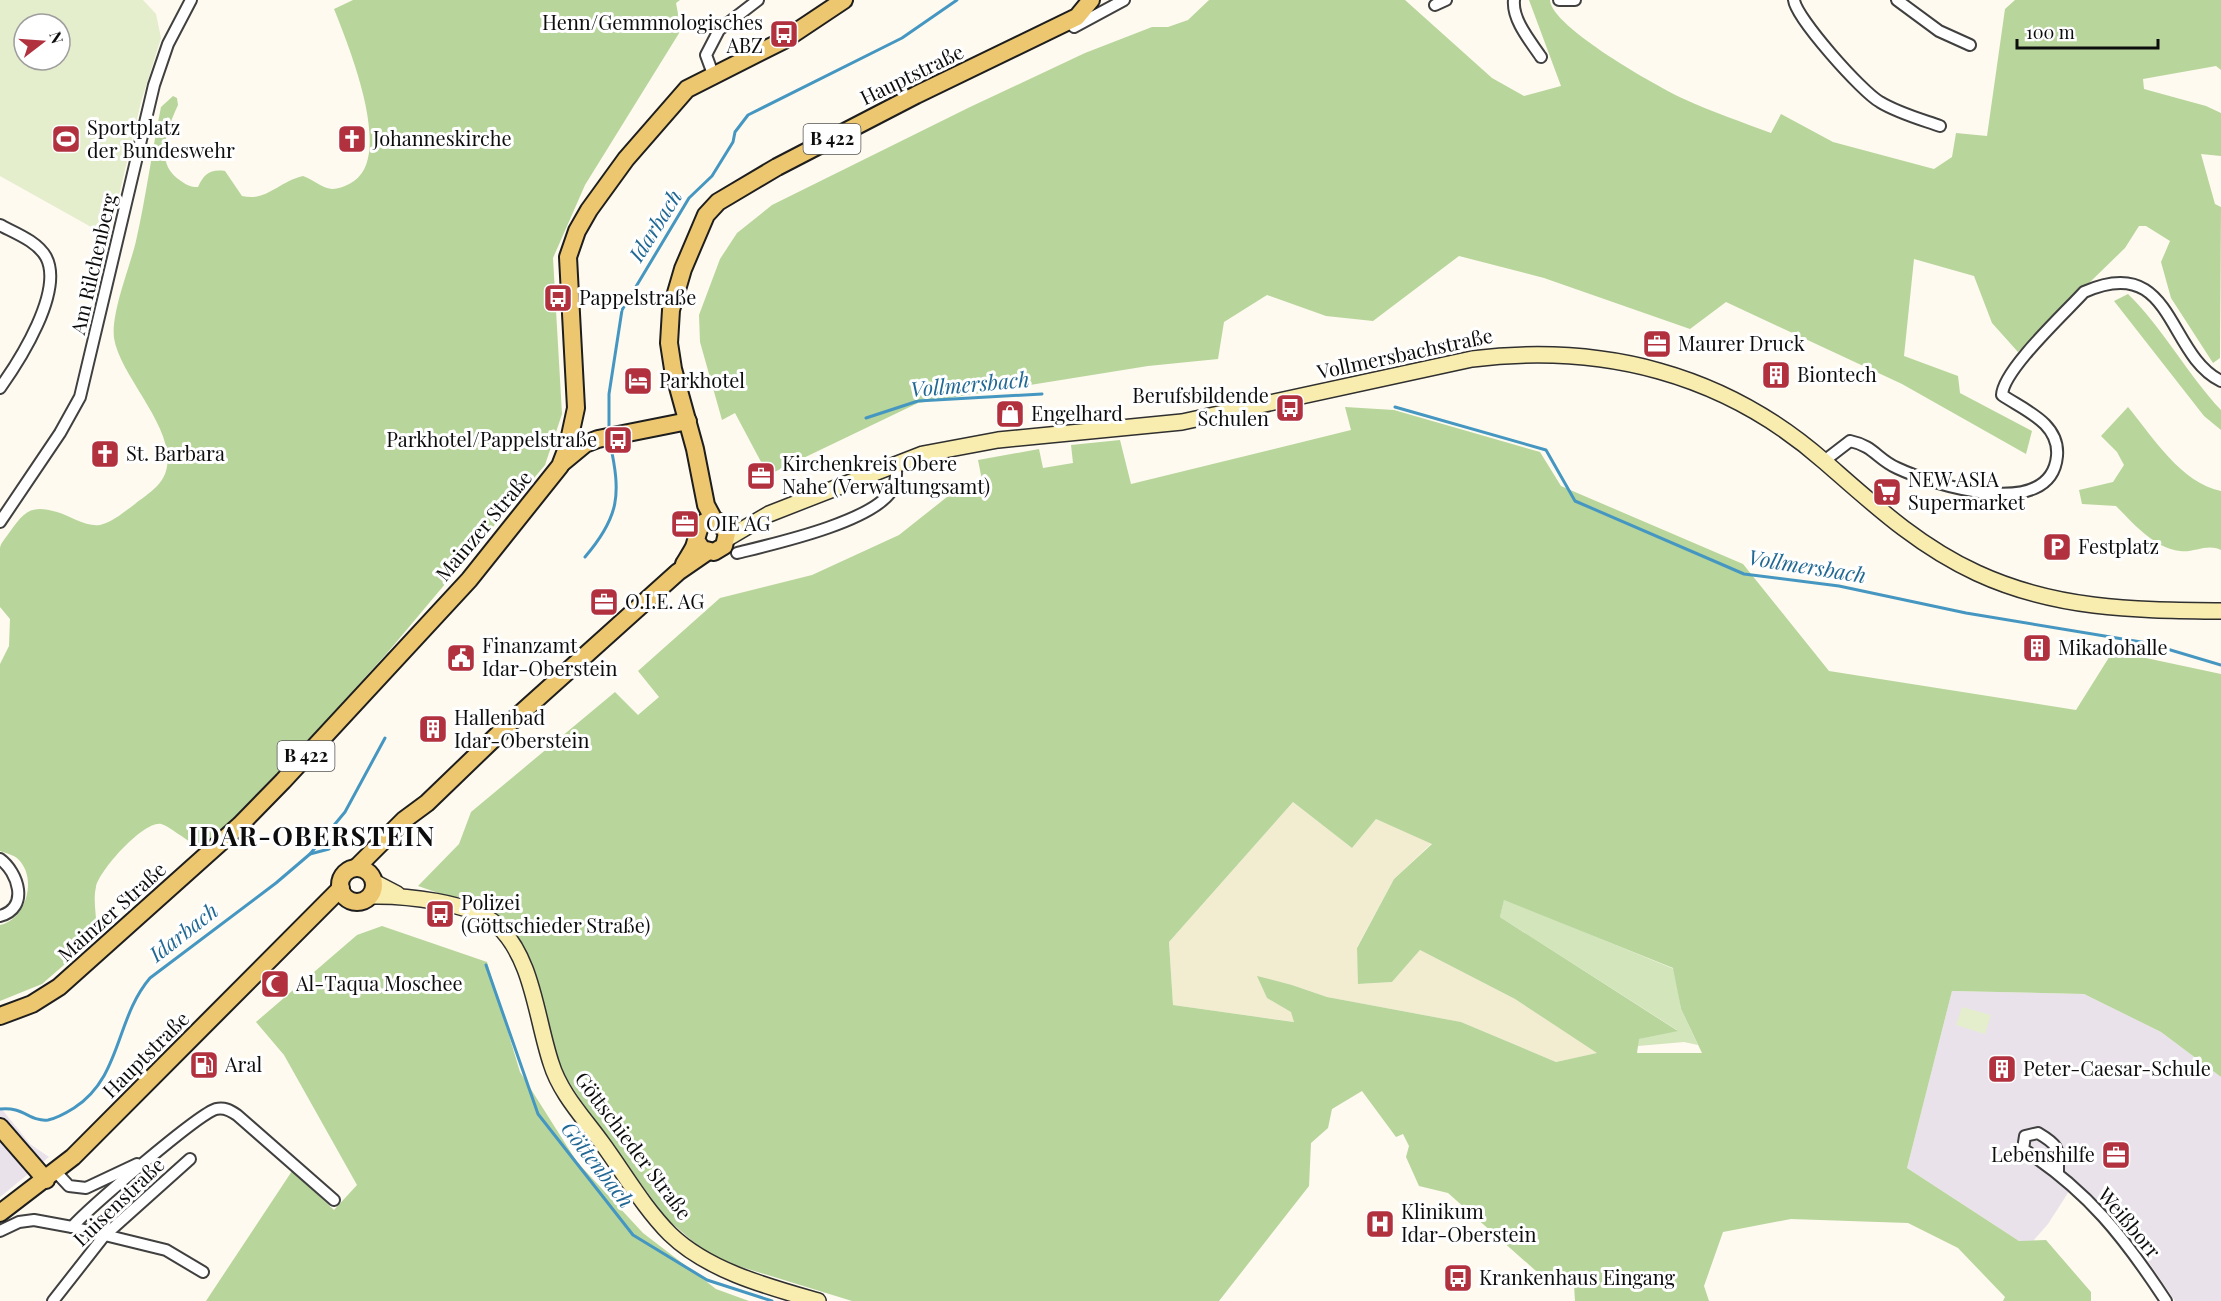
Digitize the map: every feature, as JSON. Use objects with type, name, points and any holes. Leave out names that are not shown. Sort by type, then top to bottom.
[{"type":"main road","name":"Mainzer Straße","points":[[0,1016],[32,1004],[59,987],[240,825],[469,580],[560,466],[568,445],[576,408],[567,286],[568,257],[571,244],[602,190],[687,89],[784,40],[844,0]]},
{"type":"main road","name":"Hauptstraße","points":[[711,533],[697,501],[699,477],[688,421],[670,356],[671,310],[691,248],[712,208],[787,162],[916,95],[1077,17],[1091,0]]},
{"type":"main road","name":"Vollmersbachstraße","points":[[711,533],[769,514],[895,463],[972,443],[1182,422],[1472,359],[1518,353],[1564,354],[1622,360],[1665,372],[1726,395],[1775,424],[1824,461],[1884,515],[1914,537],[1960,565],[1990,579],[2084,606],[2221,611]]},
{"type":"main road","name":"B 422","points":[[576,408],[585,444]]},
{"type":"main road","name":"B 422","points":[[560,466],[585,444],[610,436],[688,421]]},
{"type":"main road","points":[[345,894],[360,901],[372,861],[386,837],[410,814],[428,803],[510,723],[678,572],[711,533]]},
{"type":"main road","name":"Hauptstraße","points":[[0,1213],[51,1176],[313,917],[328,898],[345,894],[345,873],[367,880]]},
{"type":"main road","name":"Göttschieder Straße","points":[[367,880],[405,897],[477,913],[497,925],[507,937],[524,969],[558,1081],[660,1223],[672,1236],[718,1266],[788,1293],[818,1301]]},
{"type":"main road","points":[[0,1126],[22,1151],[51,1176]]},
{"type":"street","name":"Am Rilchenberg","points":[[0,522],[60,433],[80,397],[154,85],[168,44],[190,0]]},
{"type":"street","points":[[713,74],[706,55],[719,30],[758,0]]},
{"type":"street","points":[[1034,39],[1055,37],[1124,0]]},
{"type":"street","points":[[1514,0],[1513,7],[1523,30],[1541,57]]},
{"type":"street","points":[[1559,0],[1575,0]]},
{"type":"street","points":[[1794,0],[1801,18],[1869,94],[1892,108],[1940,126]]},
{"type":"street","points":[[1897,0],[1939,31],[1970,45]]},
{"type":"street","points":[[0,225],[37,247],[46,258],[50,270],[48,290],[37,323],[19,360],[0,388]]},
{"type":"street","points":[[1824,461],[1850,441],[1867,445],[1896,468],[1950,488],[2016,494],[2038,487],[2048,479],[2055,467],[2058,450],[2054,435],[2045,423],[2002,395],[2002,385],[2017,365],[2084,292],[2098,286],[2128,282],[2155,297],[2202,366],[2212,377],[2221,381]]},
{"type":"street","points":[[737,553],[805,535],[854,518],[878,504],[891,492],[897,476],[895,463]]},
{"type":"street","points":[[0,859],[15,874],[19,885],[18,899],[12,908],[0,916]]},
{"type":"street","points":[[72,1227],[146,1161],[210,1111],[224,1108],[237,1115],[334,1200]]},
{"type":"street","name":"Luisenstraße","points":[[53,1301],[104,1236],[190,1159]]},
{"type":"street","points":[[51,1176],[69,1186],[86,1188],[146,1161]]},
{"type":"street","name":"Weißborr","points":[[2058,1172],[2122,1237],[2166,1301]]},
{"type":"street","points":[[0,1231],[19,1222],[34,1220],[72,1227],[166,1250],[203,1272]]},
{"type":"shaded area","points":[[1293,802],[1352,848],[1376,819],[1432,843],[1394,879],[1357,947],[1359,984],[1392,982],[1420,950],[1515,999],[1598,1053],[1556,1062],[1461,1022],[1327,997],[1258,977],[1267,998],[1292,1012],[1295,1022],[1173,1005],[1169,942]]},
{"type":"shaded area","points":[[1952,991],[2084,994],[2161,1032],[2221,1077],[2221,1301],[2175,1301],[2133,1239],[2075,1182],[2048,1224],[2033,1241],[2019,1241],[1907,1168]]},
{"type":"shaded area","points":[[0,1107],[30,1144],[49,1157],[0,1197]]},
{"type":"green space","name":"Sportplatz der Bundeswehr","points":[[0,0],[143,0],[156,14],[161,38],[141,102],[115,212],[93,228],[0,176]]},
{"type":"green space","points":[[353,0],[680,0],[676,3],[681,30],[585,185],[553,258],[562,414],[545,465],[388,652],[294,756],[213,838],[202,846],[197,846],[161,824],[153,825],[133,838],[113,859],[96,887],[95,938],[42,984],[0,1001],[0,925],[9,922],[17,915],[28,887],[24,867],[18,859],[0,851],[0,664],[9,646],[10,619],[0,607],[0,548],[19,520],[34,510],[57,512],[95,525],[110,521],[153,490],[166,471],[167,455],[164,438],[118,353],[114,338],[115,316],[140,224],[161,107],[173,96],[177,98],[178,105],[167,135],[165,156],[172,174],[189,186],[198,187],[208,173],[215,171],[225,171],[242,196],[250,197],[265,194],[286,182],[303,176],[332,189],[349,184],[365,167],[370,147],[369,123],[364,97],[334,9]]},
{"type":"green space","points":[[1209,0],[1405,0],[1492,78],[1524,96],[1561,86],[1529,0],[1550,0],[1555,12],[1586,40],[1630,70],[1695,104],[1771,133],[1781,114],[1833,142],[1934,169],[1952,157],[1956,133],[1987,136],[2005,9],[2015,0],[2221,0],[2221,70],[2216,66],[2143,79],[2144,89],[2206,106],[2221,113],[2221,156],[2201,154],[2215,204],[2221,207],[2220,358],[2213,363],[2171,298],[2161,262],[2170,241],[2146,226],[2139,226],[2125,248],[2018,352],[1992,323],[1974,276],[1914,259],[1904,356],[1958,376],[1960,393],[2032,431],[2026,454],[1902,384],[1726,302],[1690,329],[1544,278],[1459,256],[1373,321],[1326,316],[1267,295],[1224,322],[1218,359],[1148,366],[918,403],[768,475],[735,413],[722,420],[700,342],[699,315],[720,259],[737,233],[772,205],[970,107],[1085,53],[1152,27],[1168,27],[1188,20]]},
{"type":"green space","points":[[2128,294],[2153,321],[2221,410],[2221,430],[2204,416],[2114,301]]},
{"type":"green space","points":[[1345,407],[1394,410],[1540,452],[1561,486],[1743,564],[1829,671],[2076,710],[2113,651],[2221,674],[2221,1077],[2161,1032],[2084,994],[1952,991],[1907,1168],[2019,1241],[2046,1240],[2091,1292],[2091,1301],[2003,1301],[2005,1297],[1958,1248],[1908,1223],[1791,1219],[1723,1232],[1704,1286],[1709,1301],[1575,1301],[1574,1285],[1536,1271],[1448,1193],[1419,1186],[1406,1157],[1409,1146],[1403,1134],[1396,1137],[1362,1091],[1332,1109],[1328,1128],[1311,1143],[1309,1186],[1219,1301],[852,1301],[712,1258],[667,1219],[593,1119],[561,1070],[522,943],[504,919],[469,895],[453,898],[418,886],[459,844],[471,812],[615,692],[638,715],[659,697],[638,671],[720,598],[812,575],[899,535],[947,497],[984,490],[978,460],[1039,449],[1043,468],[1073,463],[1071,445],[1120,440],[1131,484],[1351,430]],"holes":[[[1293,802],[1352,848],[1376,819],[1432,844],[1394,879],[1357,948],[1358,984],[1392,982],[1420,950],[1515,999],[1597,1053],[1556,1062],[1461,1022],[1327,997],[1257,976],[1267,998],[1291,1012],[1294,1022],[1173,1005],[1169,942]],[[1504,900],[1673,968],[1681,1009],[1702,1053],[1637,1053],[1639,1039],[1678,1031],[1500,917]]]},
{"type":"green space","points":[[2128,407],[2158,445],[2181,469],[2193,479],[2221,491],[2221,550],[2211,547],[2185,551],[2170,549],[2145,534],[2116,506],[2082,504],[2079,490],[2113,482],[2124,465],[2117,452],[2101,436]]},
{"type":"green space","points":[[1504,899],[1674,969],[1681,1009],[1698,1045],[1684,1042],[1638,1046],[1638,1039],[1677,1030],[1500,917]]},
{"type":"green space","points":[[382,926],[487,962],[520,1072],[577,1162],[643,1233],[716,1289],[749,1301],[206,1301],[292,1171],[334,1210],[357,1185],[284,1055],[256,1022],[357,935]]},
{"type":"green space","points":[[1962,1007],[1991,1015],[1985,1034],[1956,1025]]},
{"type":"waterway","name":"Idarbach","points":[[609,431],[609,394],[622,310],[689,198],[712,176],[733,142],[735,132],[748,115],[902,38],[957,0]]},
{"type":"waterway","name":"Vollmersbach","points":[[866,418],[918,401],[1042,394]]},
{"type":"waterway","name":"Vollmersbach","points":[[1395,407],[1546,450],[1575,501],[1744,574],[1839,586],[1966,613],[2147,643],[2221,665]]},
{"type":"waterway","name":"Idarbach","points":[[585,557],[605,529],[615,504],[616,477],[610,443]]},
{"type":"waterway","name":"Idarbach","points":[[0,1109],[15,1110],[36,1119],[48,1120],[68,1112],[90,1095],[110,1064],[130,1011],[150,978],[276,883],[310,854],[345,812],[385,738]]},
{"type":"waterway","name":"Göttenbach","points":[[310,854],[329,849]]},
{"type":"waterway","name":"Göttenbach","points":[[486,965],[538,1114],[633,1235],[707,1280],[772,1301]]},
{"type":"place","name":"Henn/Gemmnologisches ABZ","points":[[784,34]]},
{"type":"place","name":"Sportplatz der Bundeswehr","points":[[66,139]]},
{"type":"place","name":"Johanneskirche","points":[[352,139]]},
{"type":"place","name":"Pappelstraße","points":[[558,298]]},
{"type":"place","name":"Maurer Druck","points":[[1657,344]]},
{"type":"place","name":"Biontech","points":[[1776,375]]},
{"type":"place","name":"Parkhotel","points":[[638,381]]},
{"type":"place","name":"Berufsbildende Schulen","points":[[1290,408]]},
{"type":"place","name":"Engelhard","points":[[1010,414]]},
{"type":"place","name":"Parkhotel/Pappelstraße","points":[[618,440]]},
{"type":"place","name":"St. Barbara","points":[[105,454]]},
{"type":"place","name":"Kirchenkreis Obere Nahe (Verwaltungsamt)","points":[[761,476]]},
{"type":"place","name":"NEW ASIA Supermarket","points":[[1887,492]]},
{"type":"place","name":"OIE AG","points":[[685,524]]},
{"type":"place","name":"Festplatz","points":[[2057,547]]},
{"type":"place","name":"O.I.E. AG","points":[[604,602]]},
{"type":"place","name":"Mikadohalle","points":[[2037,648]]},
{"type":"place","name":"Finanzamt Idar-Oberstein","points":[[461,658]]},
{"type":"place","name":"Hallenbad Idar-Oberstein","points":[[433,729]]},
{"type":"place","name":"Polizei (Göttschieder Straße)","points":[[440,914]]},
{"type":"place","name":"Al-Taqua Moschee","points":[[275,984]]},
{"type":"place","name":"Aral","points":[[204,1065]]},
{"type":"place","name":"Peter-Caesar-Schule","points":[[2002,1069]]},
{"type":"place","name":"Lebenshilfe","points":[[2116,1155]]},
{"type":"place","name":"Klinikum Idar-Oberstein","points":[[1380,1224]]},
{"type":"place","name":"Krankenhaus Eingang","points":[[1458,1278]]},
{"type":"district","name":"IDAR-OBERSTEIN","points":[[312,837]]}]
